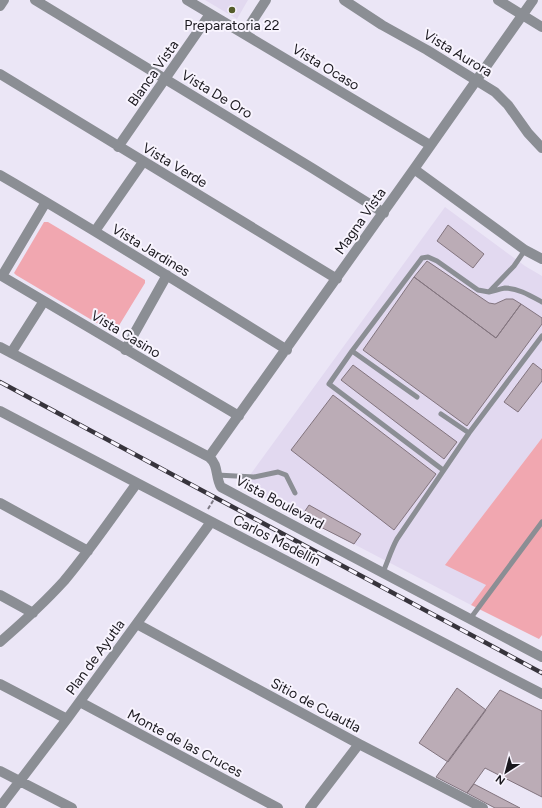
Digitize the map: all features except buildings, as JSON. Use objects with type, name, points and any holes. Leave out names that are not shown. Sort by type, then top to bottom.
[{"type":"street","points":[[0,6],[4,0]]},
{"type":"street","name":"Vista De Oro","points":[[35,0],[384,213]]},
{"type":"street","name":"Vista Ocaso","points":[[187,0],[430,146]]},
{"type":"street","points":[[244,34],[266,0]]},
{"type":"street","name":"Vista Aurora","points":[[344,0],[382,25],[427,50],[495,92],[508,105],[528,133],[542,148]]},
{"type":"street","points":[[498,0],[542,27]]},
{"type":"street","name":"Magna Vista","points":[[209,458],[384,213],[532,0]]},
{"type":"street","name":"Blanca Vista","points":[[118,147],[210,14]]},
{"type":"street","name":"Vista Verde","points":[[0,74],[142,162],[337,279]]},
{"type":"street","points":[[94,232],[142,162]]},
{"type":"street","points":[[414,170],[525,250],[542,259]]},
{"type":"street","name":"Vista Jardines","points":[[0,175],[167,275],[287,350]]},
{"type":"street","points":[[1,275],[46,202]]},
{"type":"street","name":"Vista Casino","points":[[1,275],[125,350],[239,416]]},
{"type":"street","points":[[125,350],[167,275]]},
{"type":"street","points":[[11,353],[44,301]]},
{"type":"street","points":[[0,347],[209,458]]},
{"type":"street","name":"Carlos Medellín","points":[[0,410],[542,694]]},
{"type":"street","name":"Vista Boulevard","points":[[209,458],[215,463],[218,481],[221,487],[542,657]]},
{"type":"street","points":[[0,642],[33,613],[63,581],[88,551],[137,483]]},
{"type":"street","points":[[0,503],[88,551]]},
{"type":"street","name":"Plan de Ayutla","points":[[0,807],[137,624],[207,519]]},
{"type":"street","points":[[0,595],[33,613]]},
{"type":"street","name":"Sitio de Cuautla","points":[[137,624],[359,744],[483,808]]},
{"type":"street","points":[[0,684],[67,719]]},
{"type":"street","name":"Monte de las Cruces","points":[[80,702],[278,808]]},
{"type":"street","points":[[310,808],[359,744]]},
{"type":"street","points":[[0,771],[72,808]]},
{"type":"lane","points":[[488,292],[514,266],[525,250]]},
{"type":"lane","points":[[444,470],[329,384],[422,258],[428,257],[437,261],[478,290],[488,292],[506,288],[531,296],[542,302]]},
{"type":"lane","points":[[383,572],[393,545],[470,433],[542,336]]},
{"type":"lane","points":[[352,351],[416,397]]},
{"type":"lane","points":[[441,414],[470,433]]},
{"type":"lane","points":[[217,475],[254,477],[278,472],[286,475],[295,493]]},
{"type":"lane","points":[[470,619],[542,522]]},
{"type":"path","points":[[207,519],[221,487]]},
{"type":"shaded area","name":"Preparatoria 22","points":[[205,0],[248,0],[237,19]]},
{"type":"shaded area","points":[[445,207],[525,266],[542,276],[542,438],[446,564],[486,585],[471,605],[242,486]]},
{"type":"shaded area","points":[[44,222],[48,222],[145,280],[145,283],[115,332],[112,332],[14,273]]},
{"type":"shaded area","points":[[542,438],[542,635],[539,639],[471,605],[486,585],[445,565]]},
{"type":"railway","points":[[0,382],[542,673]]},
{"type":"place","name":"Preparatoria 22","points":[[232,10]]}]
